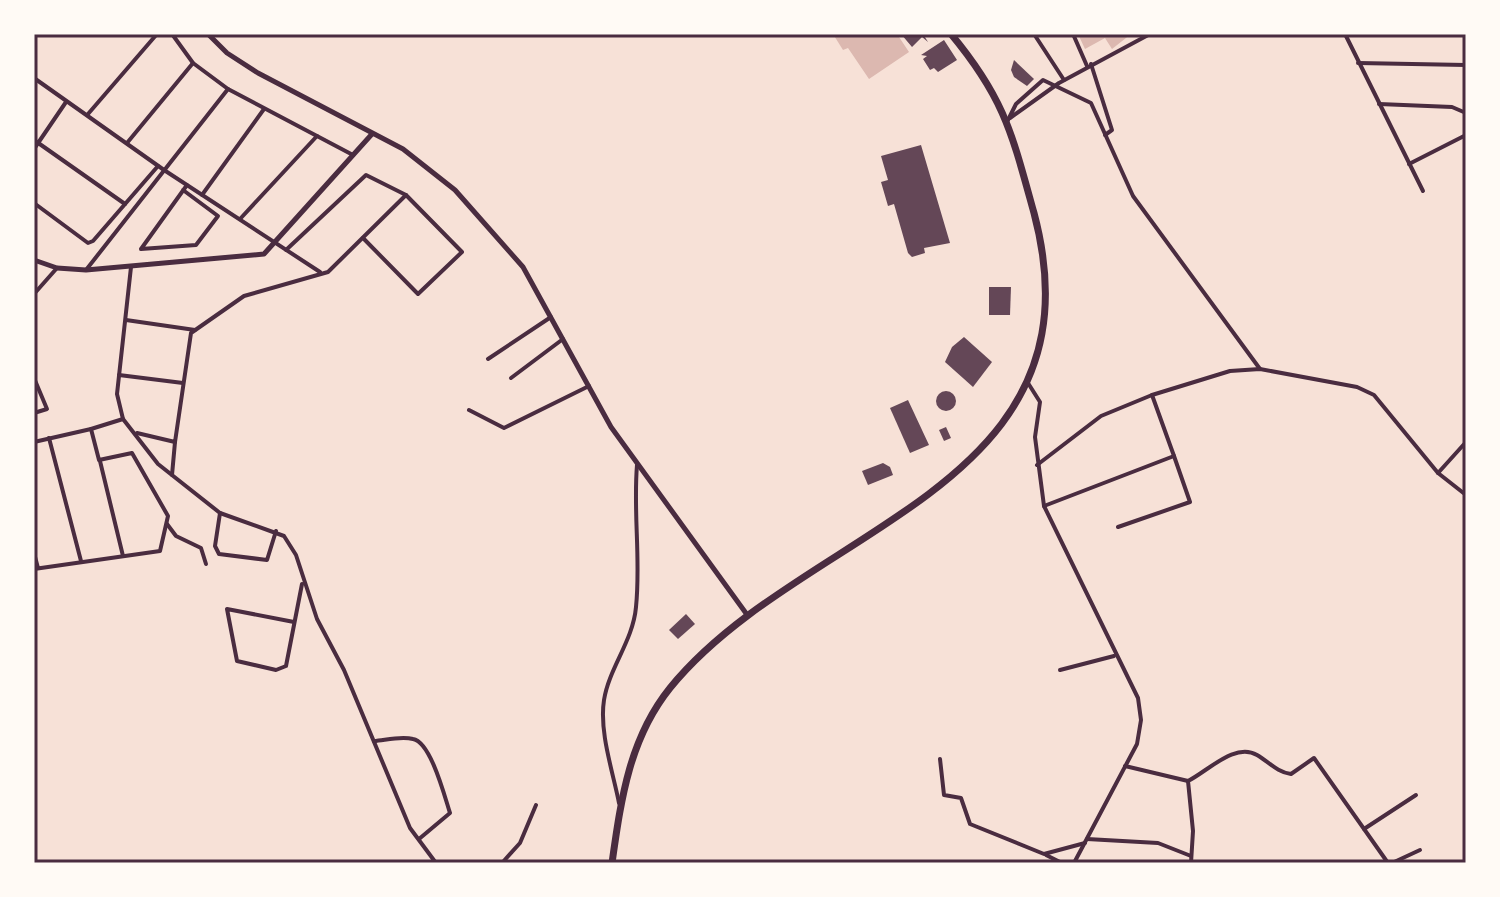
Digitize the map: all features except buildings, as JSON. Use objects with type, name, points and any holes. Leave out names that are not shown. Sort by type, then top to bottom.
[{"type":"highway","points":[[612,863],[630,761],[646,724],[692,663],[748,616],[879,530],[972,460],[999,430],[1028,383],[1040,344],[1044,279],[1039,232],[1008,120],[980,68],[951,34]]},
{"type":"street","points":[[88,114],[157,34]]},
{"type":"street","points":[[172,34],[193,63],[228,89],[353,155]]},
{"type":"street","points":[[208,34],[227,53],[258,73],[403,149],[455,190],[523,267],[637,465],[748,616]]},
{"type":"street","points":[[1034,34],[1061,81]]},
{"type":"street","points":[[1073,34],[1089,65],[1112,130],[1105,135]]},
{"type":"street","points":[[1008,120],[1061,81],[1150,34]]},
{"type":"street","points":[[1345,34],[1423,191]]},
{"type":"street","points":[[127,143],[193,63]]},
{"type":"street","points":[[1358,63],[1466,65]]},
{"type":"street","points":[[34,78],[164,170],[218,216],[196,245],[141,249],[185,188]]},
{"type":"street","points":[[1008,120],[1016,104],[1043,80],[1091,103],[1133,196],[1260,369]]},
{"type":"street","points":[[86,270],[228,89]]},
{"type":"street","points":[[34,149],[36,141],[66,102]]},
{"type":"street","points":[[1379,104],[1452,107],[1466,113]]},
{"type":"street","points":[[202,195],[264,109]]},
{"type":"street","points":[[34,260],[57,268],[86,270],[257,256],[277,243],[372,134]]},
{"type":"street","points":[[1409,164],[1466,135]]},
{"type":"street","points":[[240,219],[317,136]]},
{"type":"street","points":[[36,141],[125,204]]},
{"type":"street","points":[[34,203],[88,243],[158,166]]},
{"type":"street","points":[[286,250],[366,175],[406,195],[462,252],[418,294],[363,238]]},
{"type":"street","points":[[185,188],[202,195],[320,272]]},
{"type":"street","points":[[172,476],[191,333],[244,296],[328,272],[406,195]]},
{"type":"street","points":[[131,267],[117,394],[123,419],[172,476],[220,513],[276,531],[296,555],[303,582],[410,828],[436,863]]},
{"type":"street","points":[[34,294],[57,268]]},
{"type":"street","points":[[488,359],[551,317]]},
{"type":"street","points":[[126,320],[195,330]]},
{"type":"street","points":[[511,378],[563,339]]},
{"type":"street","points":[[1037,465],[1101,416],[1152,395],[1230,371],[1260,369],[1357,387],[1374,395],[1438,473],[1466,495]]},
{"type":"street","points":[[119,375],[183,383]]},
{"type":"street","points":[[34,378],[47,409],[34,413]]},
{"type":"street","points":[[1028,383],[1040,402],[1035,437],[1044,506],[1114,656],[1138,698],[1141,720],[1137,744],[1074,863]]},
{"type":"street","points":[[469,410],[504,428],[589,386]]},
{"type":"street","points":[[1118,527],[1190,502],[1152,395]]},
{"type":"street","points":[[34,442],[123,419]]},
{"type":"street","points":[[91,429],[123,556]]},
{"type":"street","points":[[135,432],[175,442]]},
{"type":"street","points":[[49,438],[81,561]]},
{"type":"street","points":[[1438,473],[1466,442]]},
{"type":"street","points":[[34,553],[36,568],[160,551],[167,524],[163,503],[132,453],[99,460]]},
{"type":"street","points":[[1044,506],[1174,456]]},
{"type":"street","points":[[620,806],[604,721],[604,699],[629,642],[636,609],[634,500],[637,465]]},
{"type":"street","points":[[220,513],[215,546],[219,554],[267,560],[276,531]]},
{"type":"street","points":[[167,524],[176,536],[201,548],[206,564]]},
{"type":"street","points":[[294,622],[227,609],[237,661],[281,669],[290,658],[303,582]]},
{"type":"street","points":[[1060,670],[1114,656]]},
{"type":"street","points":[[373,741],[419,741],[434,764],[450,813],[419,839]]},
{"type":"street","points":[[1125,766],[1188,781],[1237,752],[1253,753],[1282,773],[1291,774],[1314,758],[1390,863],[1420,850]]},
{"type":"street","points":[[940,759],[944,795],[961,798],[970,824],[1062,863]]},
{"type":"street","points":[[1188,781],[1193,811],[1191,863]]},
{"type":"street","points":[[1364,829],[1416,795]]},
{"type":"street","points":[[502,863],[520,843],[536,805]]},
{"type":"street","points":[[1044,854],[1086,841],[1158,843],[1191,856]]},
{"type":"shaded area","points":[[833,34],[897,34],[909,52],[869,79],[848,48],[843,50]]},
{"type":"shaded area","points":[[1078,34],[1131,34],[1112,49],[1105,38],[1085,49]]}]
